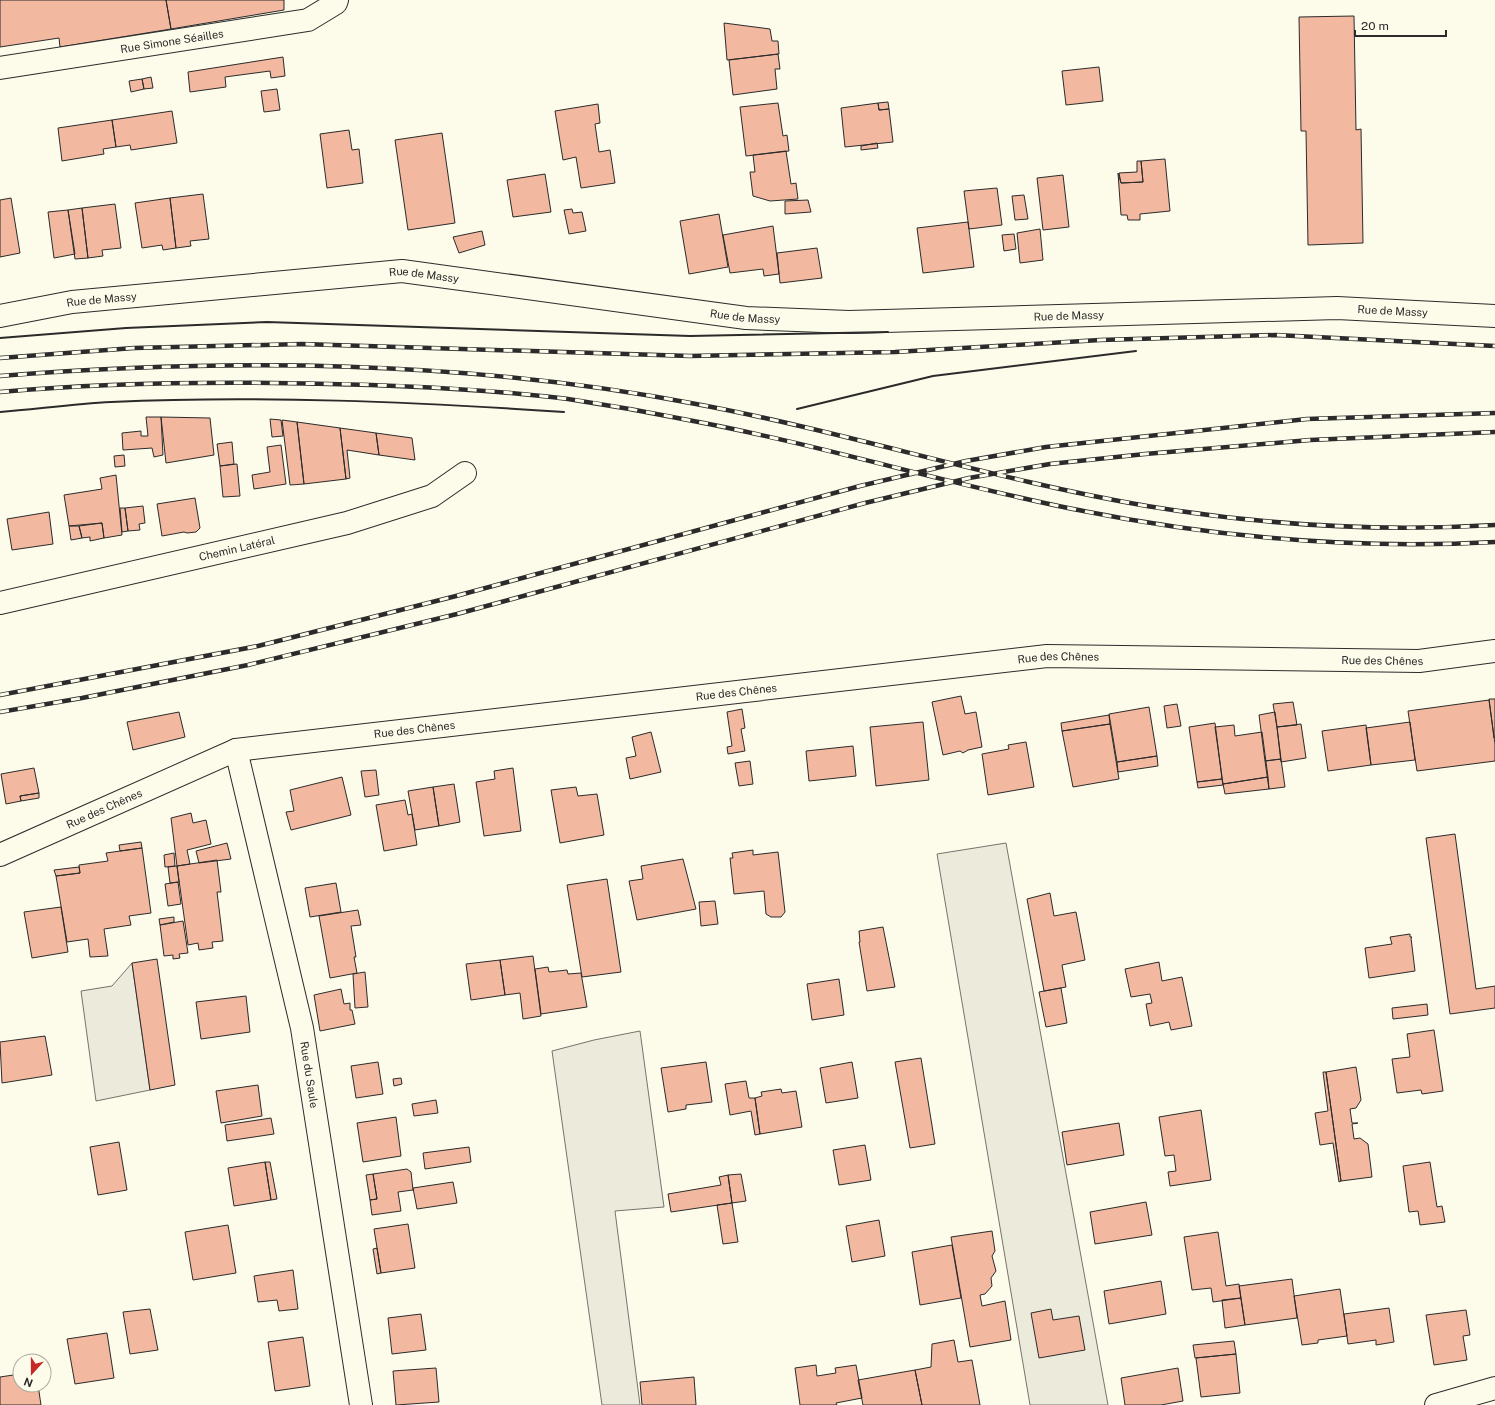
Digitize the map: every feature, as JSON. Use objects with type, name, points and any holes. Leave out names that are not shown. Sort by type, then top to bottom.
[{"type":"street","name":"Rue Simone Séailles","points":[[0,68],[308,20],[336,3],[337,0]]},
{"type":"street","name":"Rue de Massy","points":[[0,316],[72,302],[402,271],[746,318],[849,322],[1337,308],[1495,316]]},
{"type":"street","name":"Chemin Latéral","points":[[0,603],[347,523],[432,496],[464,473]]},
{"type":"street","name":"Rue des Chênes","points":[[0,855],[236,750],[1047,656],[1419,661],[1495,651]]},
{"type":"street","name":"Rue du Saule","points":[[236,750],[302,1028],[360,1405]]},
{"type":"street","points":[[1436,1405],[1495,1388]]},
{"type":"shaded area","points":[[1006,843],[1108,1405],[1030,1405],[937,854]]},
{"type":"shaded area","points":[[132,963],[150,1090],[96,1101],[81,991],[112,986]]},
{"type":"shaded area","points":[[640,1031],[664,1207],[615,1211],[640,1405],[602,1405],[552,1051],[594,1040]]},
{"type":"building","points":[[0,0],[166,0],[171,29],[60,47],[59,38],[0,47]]},
{"type":"building","points":[[166,0],[284,0],[284,10],[171,29]]},
{"type":"building","points":[[1354,16],[1356,130],[1361,129],[1363,243],[1308,245],[1306,131],[1301,131],[1299,17]]},
{"type":"building","points":[[724,23],[770,29],[772,41],[778,41],[779,54],[727,60]]},
{"type":"building","points":[[778,54],[780,69],[775,69],[777,89],[733,95],[729,60]]},
{"type":"building","points":[[283,57],[285,76],[271,78],[270,71],[225,77],[226,87],[190,92],[188,72]]},
{"type":"building","points":[[1099,67],[1103,101],[1066,105],[1062,71]]},
{"type":"building","points":[[151,77],[153,88],[144,89],[142,79]]},
{"type":"building","points":[[142,79],[144,89],[131,92],[129,81]]},
{"type":"building","points":[[277,89],[280,110],[264,112],[261,91]]},
{"type":"building","points":[[888,102],[889,109],[879,110],[878,103]]},
{"type":"building","points":[[778,103],[783,136],[787,135],[789,151],[746,156],[740,107]]},
{"type":"building","points":[[878,103],[879,110],[889,109],[893,142],[845,147],[841,108]]},
{"type":"building","points":[[598,104],[600,123],[595,124],[599,152],[610,150],[615,183],[581,188],[576,157],[563,160],[555,111]]},
{"type":"building","points":[[172,111],[177,143],[131,150],[130,145],[116,147],[112,120]]},
{"type":"building","points":[[112,120],[116,147],[103,149],[104,154],[62,161],[58,128]]},
{"type":"building","points":[[349,130],[352,150],[359,149],[363,183],[327,188],[320,134]]},
{"type":"building","points":[[442,133],[455,223],[408,230],[395,140]]},
{"type":"building","points":[[877,143],[878,148],[861,150],[861,146]]},
{"type":"building","points":[[786,151],[791,184],[796,183],[798,199],[770,201],[753,196],[750,172],[755,172],[753,155]]},
{"type":"building","points":[[1165,159],[1170,211],[1140,214],[1140,220],[1128,220],[1127,215],[1121,215],[1118,173],[1121,183],[1143,182],[1141,161]]},
{"type":"building","points":[[1137,161],[1141,161],[1143,182],[1121,183],[1119,173],[1137,172]]},
{"type":"building","points":[[545,174],[551,212],[513,217],[507,180]]},
{"type":"building","points":[[1063,175],[1069,227],[1043,230],[1037,178]]},
{"type":"building","points":[[997,188],[1002,225],[969,229],[964,191]]},
{"type":"building","points":[[203,194],[209,239],[190,241],[191,246],[176,248],[170,198]]},
{"type":"building","points":[[1024,195],[1028,219],[1015,220],[1012,196]]},
{"type":"building","points":[[11,198],[20,253],[0,257],[0,200]]},
{"type":"building","points":[[170,198],[176,248],[163,250],[162,245],[142,248],[135,203]]},
{"type":"building","points":[[808,200],[811,212],[785,214],[785,201]]},
{"type":"building","points":[[115,204],[121,248],[102,250],[103,256],[88,258],[82,208]]},
{"type":"building","points":[[82,208],[88,258],[75,259],[68,210]]},
{"type":"building","points":[[572,209],[573,213],[582,212],[586,231],[569,234],[564,210]]},
{"type":"building","points":[[68,210],[75,254],[54,258],[48,212]]},
{"type":"building","points":[[719,214],[728,267],[689,274],[680,221]]},
{"type":"building","points":[[968,222],[974,267],[923,273],[917,228]]},
{"type":"building","points":[[773,226],[779,274],[764,276],[763,269],[730,273],[723,235]]},
{"type":"building","points":[[1040,229],[1043,260],[1020,263],[1017,233]]},
{"type":"building","points":[[482,231],[485,245],[459,253],[453,237]]},
{"type":"building","points":[[1014,234],[1016,249],[1004,251],[1002,235]]},
{"type":"building","points":[[817,248],[822,278],[780,283],[777,253]]},
{"type":"building","points":[[146,417],[161,417],[163,455],[154,457],[152,448],[123,450],[122,433],[141,431],[141,436],[148,436]]},
{"type":"building","points":[[161,417],[210,418],[214,455],[166,463]]},
{"type":"building","points":[[270,419],[281,420],[283,436],[272,437]]},
{"type":"building","points":[[282,420],[297,422],[304,484],[290,485]]},
{"type":"building","points":[[297,422],[340,428],[346,479],[304,484]]},
{"type":"building","points":[[340,428],[376,433],[379,455],[347,450],[350,478],[346,479]]},
{"type":"building","points":[[376,433],[412,438],[415,460],[379,455]]},
{"type":"building","points":[[232,442],[234,464],[220,466],[217,444]]},
{"type":"building","points":[[281,445],[286,484],[254,489],[252,475],[270,472],[267,447]]},
{"type":"building","points":[[124,455],[125,466],[115,467],[114,456]]},
{"type":"building","points":[[237,464],[240,496],[223,497],[220,466]]},
{"type":"building","points":[[116,475],[122,535],[104,538],[102,523],[69,526],[64,495],[102,489],[100,478]]},
{"type":"building","points":[[195,498],[200,528],[196,532],[184,532],[162,536],[157,504]]},
{"type":"building","points":[[143,506],[145,523],[139,524],[140,530],[128,531],[125,508]]},
{"type":"building","points":[[120,508],[125,508],[128,531],[122,532]]},
{"type":"building","points":[[49,512],[53,544],[12,550],[7,519]]},
{"type":"building","points":[[102,523],[104,538],[90,541],[90,537],[82,538],[79,526]]},
{"type":"building","points":[[69,526],[79,526],[82,538],[71,540]]},
{"type":"building","points":[[961,696],[965,714],[976,712],[982,747],[968,750],[963,753],[960,751],[943,755],[932,702]]},
{"type":"building","points":[[1489,699],[1495,699],[1495,738],[1494,738]]},
{"type":"building","points":[[1489,700],[1495,744],[1495,761],[1417,771],[1408,711]]},
{"type":"building","points":[[1293,702],[1297,725],[1277,727],[1273,704]]},
{"type":"building","points":[[1177,704],[1181,726],[1167,728],[1164,706]]},
{"type":"building","points":[[1149,707],[1157,756],[1117,762],[1109,714]]},
{"type":"building","points":[[742,709],[745,728],[741,729],[745,751],[728,754],[727,747],[732,746],[727,712]]},
{"type":"building","points":[[179,712],[185,737],[133,750],[127,722]]},
{"type":"building","points":[[1275,712],[1281,759],[1265,761],[1259,715]]},
{"type":"building","points":[[1109,715],[1110,724],[1062,731],[1061,723]]},
{"type":"building","points":[[923,722],[929,780],[876,786],[870,727]]},
{"type":"building","points":[[1410,722],[1415,760],[1371,765],[1366,728]]},
{"type":"building","points":[[1215,723],[1222,779],[1197,782],[1189,727]]},
{"type":"building","points":[[1110,724],[1119,779],[1073,787],[1062,731]]},
{"type":"building","points":[[1301,724],[1306,758],[1281,762],[1277,727]]},
{"type":"building","points":[[1234,725],[1235,736],[1262,732],[1268,777],[1223,784],[1215,727]]},
{"type":"building","points":[[1366,725],[1371,765],[1328,771],[1322,731]]},
{"type":"building","points":[[651,732],[661,772],[630,779],[626,758],[636,756],[632,737]]},
{"type":"building","points":[[1026,742],[1034,787],[988,795],[982,754],[1009,749],[1008,745]]},
{"type":"building","points":[[853,746],[856,776],[809,781],[806,751]]},
{"type":"building","points":[[1157,756],[1158,766],[1118,772],[1117,762]]},
{"type":"building","points":[[1281,759],[1285,787],[1269,789],[1265,761]]},
{"type":"building","points":[[750,761],[753,784],[739,786],[735,763]]},
{"type":"building","points":[[34,768],[39,793],[20,796],[21,801],[6,804],[1,774]]},
{"type":"building","points":[[513,768],[521,831],[484,836],[476,782],[495,779],[494,771]]},
{"type":"building","points":[[376,770],[379,795],[365,797],[361,771]]},
{"type":"building","points":[[342,777],[351,815],[291,830],[286,812],[294,811],[290,790]]},
{"type":"building","points":[[1268,777],[1269,789],[1225,794],[1223,784]]},
{"type":"building","points":[[1222,779],[1223,785],[1198,788],[1197,782]]},
{"type":"building","points":[[454,784],[460,822],[439,826],[433,787]]},
{"type":"building","points":[[433,787],[439,826],[415,830],[408,791]]},
{"type":"building","points":[[576,787],[578,796],[597,794],[604,835],[560,843],[551,790]]},
{"type":"building","points":[[39,793],[39,798],[21,801],[20,796]]},
{"type":"building","points":[[405,800],[408,815],[412,814],[417,845],[384,851],[376,805]]},
{"type":"building","points":[[191,813],[193,823],[206,820],[211,844],[187,850],[190,864],[177,866],[171,818]]},
{"type":"building","points":[[1455,834],[1476,989],[1495,986],[1495,1008],[1450,1014],[1426,838]]},
{"type":"building","points":[[141,842],[142,848],[120,851],[119,845]]},
{"type":"building","points":[[227,843],[231,859],[199,863],[196,851]]},
{"type":"building","points":[[142,848],[151,913],[129,916],[131,925],[104,929],[108,956],[90,957],[88,939],[67,942],[56,876],[80,873],[79,865],[108,861],[106,853]]},
{"type":"building","points":[[753,850],[753,855],[778,852],[785,912],[781,917],[771,917],[766,914],[764,891],[734,894],[730,858],[733,858],[732,853]]},
{"type":"building","points":[[174,853],[175,866],[165,867],[164,855]]},
{"type":"building","points":[[683,859],[696,909],[637,920],[629,881],[643,879],[641,866]]},
{"type":"building","points":[[217,860],[221,892],[217,892],[223,941],[212,942],[213,948],[199,950],[198,943],[188,945],[177,866]]},
{"type":"building","points":[[177,866],[179,882],[170,883],[168,867]]},
{"type":"building","points":[[79,867],[80,873],[56,876],[54,870]]},
{"type":"building","points":[[607,879],[621,972],[582,977],[567,885]]},
{"type":"building","points":[[178,882],[181,904],[168,906],[165,884]]},
{"type":"building","points":[[336,883],[341,912],[310,917],[305,888]]},
{"type":"building","points":[[1050,893],[1054,916],[1076,912],[1085,960],[1062,965],[1066,987],[1044,991],[1027,899]]},
{"type":"building","points":[[715,901],[718,924],[701,926],[699,902]]},
{"type":"building","points":[[61,907],[68,952],[32,958],[24,912]]},
{"type":"building","points":[[358,910],[361,925],[351,926],[357,973],[330,978],[319,916]]},
{"type":"building","points":[[174,917],[174,922],[160,925],[159,919]]},
{"type":"building","points":[[183,921],[188,953],[179,954],[180,958],[173,959],[173,955],[164,956],[160,925]]},
{"type":"building","points":[[883,927],[895,987],[867,991],[859,942],[859,931]]},
{"type":"building","points":[[1410,934],[1410,937],[1412,937],[1415,971],[1369,978],[1365,948],[1392,944],[1390,937]]},
{"type":"building","points":[[533,956],[541,1016],[523,1019],[520,993],[505,995],[500,960]]},
{"type":"building","points":[[157,959],[175,1085],[150,1090],[132,963]]},
{"type":"building","points":[[500,960],[505,995],[471,1000],[466,964]]},
{"type":"building","points":[[1159,962],[1162,981],[1182,977],[1192,1026],[1171,1030],[1169,1022],[1150,1026],[1146,1004],[1152,1003],[1150,994],[1131,997],[1125,969]]},
{"type":"building","points":[[548,967],[549,972],[567,970],[568,974],[581,973],[587,1007],[541,1014],[535,969]]},
{"type":"building","points":[[365,972],[368,1007],[355,1008],[353,974]]},
{"type":"building","points":[[839,979],[844,1015],[812,1020],[807,984]]},
{"type":"building","points":[[1061,988],[1067,1023],[1046,1027],[1039,992]]},
{"type":"building","points":[[341,989],[344,1004],[350,1003],[350,1010],[352,1010],[355,1024],[320,1031],[314,995]]},
{"type":"building","points":[[246,996],[250,1032],[201,1039],[196,1002]]},
{"type":"building","points":[[1427,1004],[1428,1015],[1393,1019],[1392,1008]]},
{"type":"building","points":[[1434,1030],[1443,1091],[1422,1094],[1421,1090],[1397,1093],[1392,1059],[1410,1057],[1407,1034]]},
{"type":"building","points":[[45,1036],[52,1075],[2,1083],[0,1042]]},
{"type":"building","points":[[921,1058],[935,1144],[910,1148],[895,1062]]},
{"type":"building","points":[[378,1062],[383,1094],[356,1098],[351,1066]]},
{"type":"building","points":[[706,1062],[712,1102],[686,1105],[686,1109],[668,1112],[661,1068]]},
{"type":"building","points":[[852,1062],[858,1098],[826,1103],[820,1068]]},
{"type":"building","points":[[1356,1067],[1361,1100],[1356,1108],[1350,1109],[1352,1123],[1358,1123],[1352,1124],[1354,1139],[1360,1138],[1368,1144],[1372,1177],[1341,1181],[1326,1072]]},
{"type":"building","points":[[1323,1072],[1326,1072],[1341,1181],[1339,1182],[1333,1143],[1320,1145],[1315,1113],[1328,1111]]},
{"type":"building","points":[[401,1078],[402,1084],[394,1086],[393,1079]]},
{"type":"building","points":[[746,1081],[749,1098],[755,1098],[760,1134],[755,1135],[751,1111],[730,1115],[725,1084]]},
{"type":"building","points":[[258,1085],[262,1116],[221,1123],[216,1091]]},
{"type":"building","points":[[781,1089],[782,1093],[796,1091],[802,1127],[760,1134],[755,1098],[762,1096],[761,1092]]},
{"type":"building","points":[[436,1100],[438,1113],[414,1116],[412,1104]]},
{"type":"building","points":[[1201,1110],[1211,1180],[1170,1186],[1168,1172],[1176,1171],[1174,1155],[1165,1156],[1159,1117]]},
{"type":"building","points":[[396,1117],[401,1156],[363,1162],[357,1123]]},
{"type":"building","points":[[271,1118],[274,1134],[227,1141],[225,1125]]},
{"type":"building","points":[[1119,1123],[1124,1155],[1067,1165],[1062,1132]]},
{"type":"building","points":[[119,1142],[127,1190],[98,1195],[90,1147]]},
{"type":"building","points":[[865,1145],[871,1180],[839,1185],[833,1150]]},
{"type":"building","points":[[469,1147],[471,1162],[425,1169],[423,1153]]},
{"type":"building","points":[[265,1162],[270,1162],[277,1199],[271,1200]]},
{"type":"building","points":[[265,1162],[271,1200],[234,1206],[228,1168]]},
{"type":"building","points":[[1430,1162],[1437,1207],[1442,1206],[1445,1222],[1420,1225],[1418,1211],[1409,1212],[1403,1166]]},
{"type":"building","points":[[407,1169],[411,1172],[413,1190],[398,1192],[401,1211],[372,1215],[370,1200],[377,1199],[373,1174]]},
{"type":"building","points":[[373,1174],[377,1199],[370,1200],[366,1175]]},
{"type":"building","points":[[741,1174],[746,1201],[732,1203],[728,1175]]},
{"type":"building","points":[[728,1175],[732,1203],[671,1212],[668,1194],[721,1185],[719,1177]]},
{"type":"building","points":[[453,1182],[457,1203],[417,1209],[413,1188]]},
{"type":"building","points":[[1146,1202],[1152,1235],[1095,1244],[1090,1212]]},
{"type":"building","points":[[732,1203],[738,1242],[723,1244],[717,1205]]},
{"type":"building","points":[[879,1220],[885,1256],[852,1262],[846,1226]]},
{"type":"building","points":[[408,1224],[415,1268],[381,1273],[374,1229]]},
{"type":"building","points":[[228,1225],[236,1273],[193,1280],[185,1232]]},
{"type":"building","points":[[992,1231],[995,1251],[992,1256],[996,1271],[991,1278],[992,1286],[985,1294],[980,1295],[982,1306],[1005,1301],[1011,1340],[970,1347],[951,1237]]},
{"type":"building","points":[[1218,1232],[1226,1286],[1239,1284],[1241,1298],[1213,1302],[1211,1288],[1192,1290],[1184,1237]]},
{"type":"building","points":[[952,1245],[961,1298],[920,1305],[912,1252]]},
{"type":"building","points":[[377,1248],[381,1273],[377,1274],[373,1249]]},
{"type":"building","points":[[293,1270],[298,1309],[279,1311],[277,1300],[258,1302],[254,1276]]},
{"type":"building","points":[[1292,1279],[1297,1318],[1245,1325],[1239,1286]]},
{"type":"building","points":[[1161,1281],[1166,1314],[1109,1324],[1104,1291]]},
{"type":"building","points":[[1340,1289],[1347,1336],[1318,1340],[1318,1343],[1302,1345],[1294,1296]]},
{"type":"building","points":[[1241,1298],[1245,1325],[1225,1328],[1222,1300]]},
{"type":"building","points":[[1389,1308],[1394,1342],[1376,1345],[1376,1340],[1348,1344],[1344,1314]]},
{"type":"building","points":[[150,1309],[158,1350],[130,1354],[123,1312]]},
{"type":"building","points":[[1051,1309],[1053,1320],[1079,1316],[1085,1350],[1039,1358],[1031,1313]]},
{"type":"building","points":[[1466,1310],[1470,1335],[1463,1336],[1467,1360],[1434,1365],[1426,1315]]},
{"type":"building","points":[[421,1314],[426,1350],[392,1354],[388,1318]]},
{"type":"building","points":[[107,1333],[114,1378],[75,1384],[67,1339]]},
{"type":"building","points":[[303,1337],[310,1386],[275,1391],[268,1342]]},
{"type":"building","points":[[954,1340],[958,1362],[972,1360],[980,1405],[922,1405],[915,1370],[931,1367],[932,1344]]},
{"type":"building","points":[[1234,1341],[1236,1354],[1195,1358],[1193,1345]]},
{"type":"building","points":[[1236,1354],[1240,1393],[1201,1397],[1196,1358]]},
{"type":"building","points":[[816,1365],[817,1376],[836,1373],[835,1368],[856,1365],[862,1398],[836,1403],[837,1405],[800,1405],[795,1368]]},
{"type":"building","points":[[436,1368],[439,1402],[396,1405],[393,1371]]},
{"type":"building","points":[[1178,1368],[1183,1401],[1161,1405],[1125,1405],[1121,1378]]},
{"type":"building","points":[[915,1370],[922,1405],[863,1405],[858,1380]]},
{"type":"building","points":[[12,1375],[12,1393],[39,1393],[41,1405],[0,1405],[0,1377]]},
{"type":"building","points":[[694,1377],[696,1405],[642,1405],[640,1382]]},
{"type":"railway","points":[[0,358],[134,348],[302,344],[690,356],[895,352],[1100,340],[1276,335],[1495,346]]},
{"type":"railway","points":[[0,376],[87,370],[261,365],[436,371],[523,379],[610,389],[752,415],[1034,483],[1147,506],[1190,513],[1277,522],[1364,527],[1408,528],[1495,525]]},
{"type":"railway","points":[[0,392],[102,385],[171,383],[310,383],[458,389],[531,395],[568,399],[658,414],[784,440],[1025,499],[1125,519],[1177,527],[1282,539],[1335,542],[1388,544],[1495,542]]},
{"type":"railway","points":[[0,695],[258,646],[456,596],[860,486],[966,461],[1046,447],[1307,419],[1495,413]]},
{"type":"railway","points":[[0,712],[82,698],[248,665],[457,614],[865,503],[969,478],[1050,464],[1145,454],[1310,440],[1495,432]]},
{"type":"wall","points":[[0,338],[126,328],[267,322],[690,336],[888,332]]},
{"type":"wall","points":[[797,409],[933,376],[1136,351]]},
{"type":"wall","points":[[0,412],[111,402],[224,399],[281,399],[451,405],[564,412]]}]
